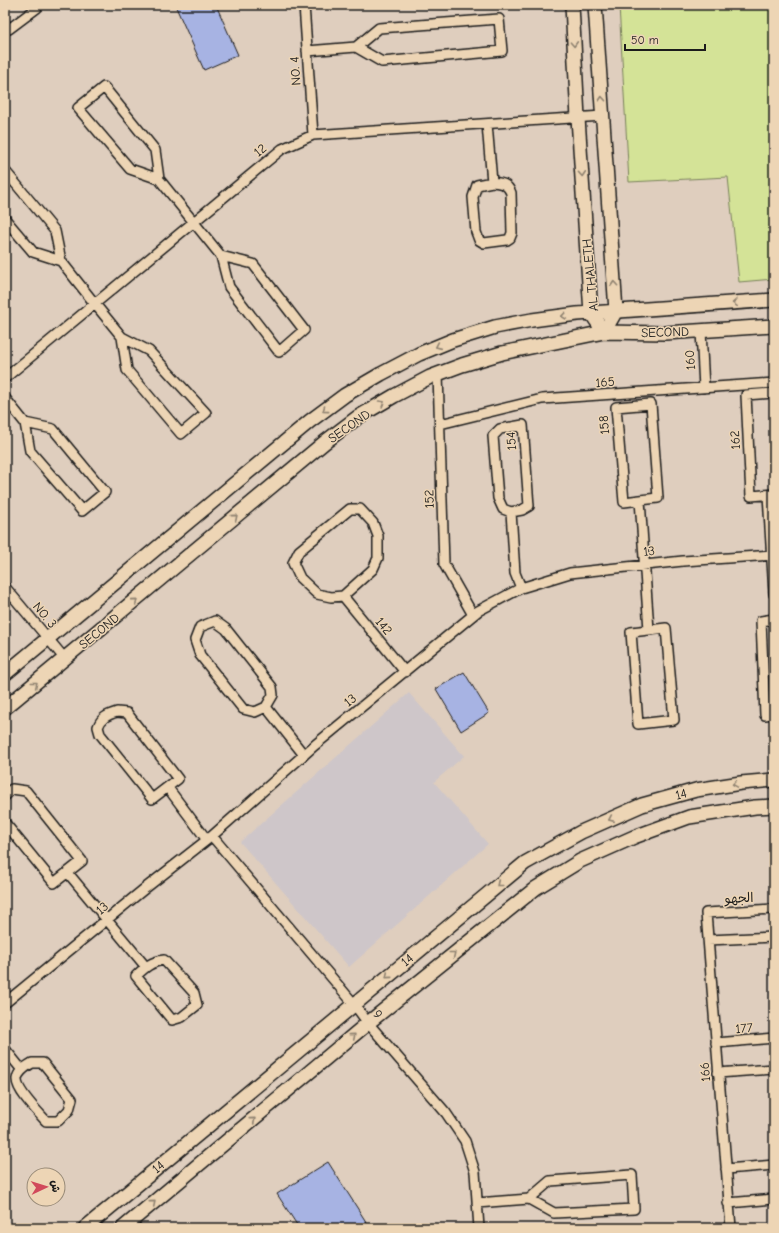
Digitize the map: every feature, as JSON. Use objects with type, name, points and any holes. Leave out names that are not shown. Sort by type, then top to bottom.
[{"type":"street","points":[[5,24],[9,30],[37,8],[35,5]]},
{"type":"street","name":"NO. 4","points":[[304,5],[313,135]]},
{"type":"street","name":"AL THALETH","points":[[572,5],[591,313],[604,332],[616,311],[596,5]]},
{"type":"street","points":[[307,51],[356,48],[382,62],[502,51],[500,19],[380,28],[356,48]]},
{"type":"street","points":[[159,179],[130,169],[78,108],[104,87],[155,150],[159,179],[221,256],[229,288],[279,352],[304,330],[253,264],[221,256]]},
{"type":"street","name":"12","points":[[5,378],[282,149],[313,135],[603,116]]},
{"type":"street","points":[[487,124],[492,182]]},
{"type":"street","points":[[5,172],[55,231],[61,261],[122,337],[149,351],[206,412],[180,434],[127,370],[122,337]]},
{"type":"street","points":[[492,182],[503,184],[510,190],[512,233],[510,238],[506,240],[484,243],[481,242],[478,237],[473,197],[478,185],[492,182]]},
{"type":"street","points":[[5,219],[33,252],[61,261]]},
{"type":"street","name":"SECOND","points":[[5,674],[310,421],[345,395],[419,354],[453,340],[495,327],[532,320],[591,313],[774,300]]},
{"type":"street","name":"SECOND","points":[[5,708],[325,442],[364,414],[430,377],[462,365],[502,353],[604,332],[665,333],[774,326]]},
{"type":"street","name":"160","points":[[701,331],[704,388]]},
{"type":"street","name":"152","points":[[438,374],[444,564],[473,615]]},
{"type":"street","name":"165","points":[[440,424],[542,399],[774,383]]},
{"type":"street","name":"162","points":[[774,393],[746,395],[751,496],[771,495],[774,594]]},
{"type":"street","points":[[5,398],[25,423],[30,451],[82,511],[105,492],[53,429],[25,423]]},
{"type":"street","name":"158","points":[[651,404],[658,498],[640,500],[624,502],[616,407],[651,404]]},
{"type":"street","name":"154","points":[[523,425],[529,506],[522,510],[511,512],[503,509],[498,498],[493,436],[500,429],[523,425]]},
{"type":"street","points":[[640,500],[650,630]]},
{"type":"street","points":[[350,509],[360,509],[373,523],[378,536],[378,558],[373,569],[343,596],[330,597],[317,594],[300,578],[294,563],[299,551],[341,516],[350,509]]},
{"type":"street","points":[[511,512],[515,573],[521,588]]},
{"type":"street","name":"13","points":[[5,1003],[209,838],[304,755],[478,611],[521,588],[570,573],[683,560],[773,555]]},
{"type":"street","name":"NO. 3","points":[[5,587],[65,659]]},
{"type":"street","name":"142","points":[[343,596],[404,672]]},
{"type":"street","points":[[774,619],[761,621],[766,715],[774,714]]},
{"type":"street","points":[[215,621],[226,629],[272,687],[273,695],[266,707],[255,712],[243,710],[200,656],[195,640],[200,628],[215,621]]},
{"type":"street","points":[[666,628],[674,720],[638,724],[631,632],[650,630],[666,628]]},
{"type":"street","points":[[266,707],[304,755]]},
{"type":"street","points":[[117,712],[128,713],[178,779],[168,788],[152,799],[100,734],[98,727],[100,721],[108,714],[117,712]]},
{"type":"street","name":"14","points":[[85,1228],[525,863],[581,832],[642,805],[696,790],[741,783],[774,780]]},
{"type":"street","name":"9","points":[[168,788],[209,838],[446,1112],[465,1140],[475,1172],[479,1228]]},
{"type":"street","points":[[5,796],[12,789],[26,791],[82,861],[54,883],[5,822]]},
{"type":"street","name":"14","points":[[123,1228],[368,1023],[536,888],[580,860],[634,837],[689,817],[774,806]]},
{"type":"street","points":[[68,872],[146,967]]},
{"type":"street","name":"الجهو","points":[[706,913],[774,909]]},
{"type":"street","name":"166","points":[[706,913],[730,1228]]},
{"type":"street","points":[[708,940],[774,937]]},
{"type":"street","points":[[164,960],[194,993],[197,1005],[182,1017],[172,1020],[136,976],[146,967],[158,961],[164,960]]},
{"type":"street","name":"177","points":[[716,1043],[774,1038]]},
{"type":"street","points":[[5,1049],[22,1070]]},
{"type":"street","points":[[32,1063],[43,1063],[72,1098],[69,1110],[58,1121],[46,1121],[18,1087],[17,1078],[22,1070],[32,1063]]},
{"type":"street","points":[[718,1073],[774,1069]]},
{"type":"street","points":[[726,1169],[774,1165]]},
{"type":"street","points":[[477,1203],[529,1199],[554,1213],[634,1209],[632,1175],[550,1181],[529,1199]]},
{"type":"street","points":[[728,1203],[774,1199]]},
{"type":"shaded area","points":[[409,693],[464,756],[434,782],[488,844],[349,967],[240,842]]},
{"type":"green space","points":[[619,5],[774,5],[774,279],[739,282],[728,177],[629,182]]},
{"type":"building","points":[[175,5],[216,5],[238,55],[204,70]]},
{"type":"building","points":[[464,672],[489,713],[461,731],[436,689]]},
{"type":"building","points":[[328,1162],[370,1228],[299,1228],[277,1194]]}]
